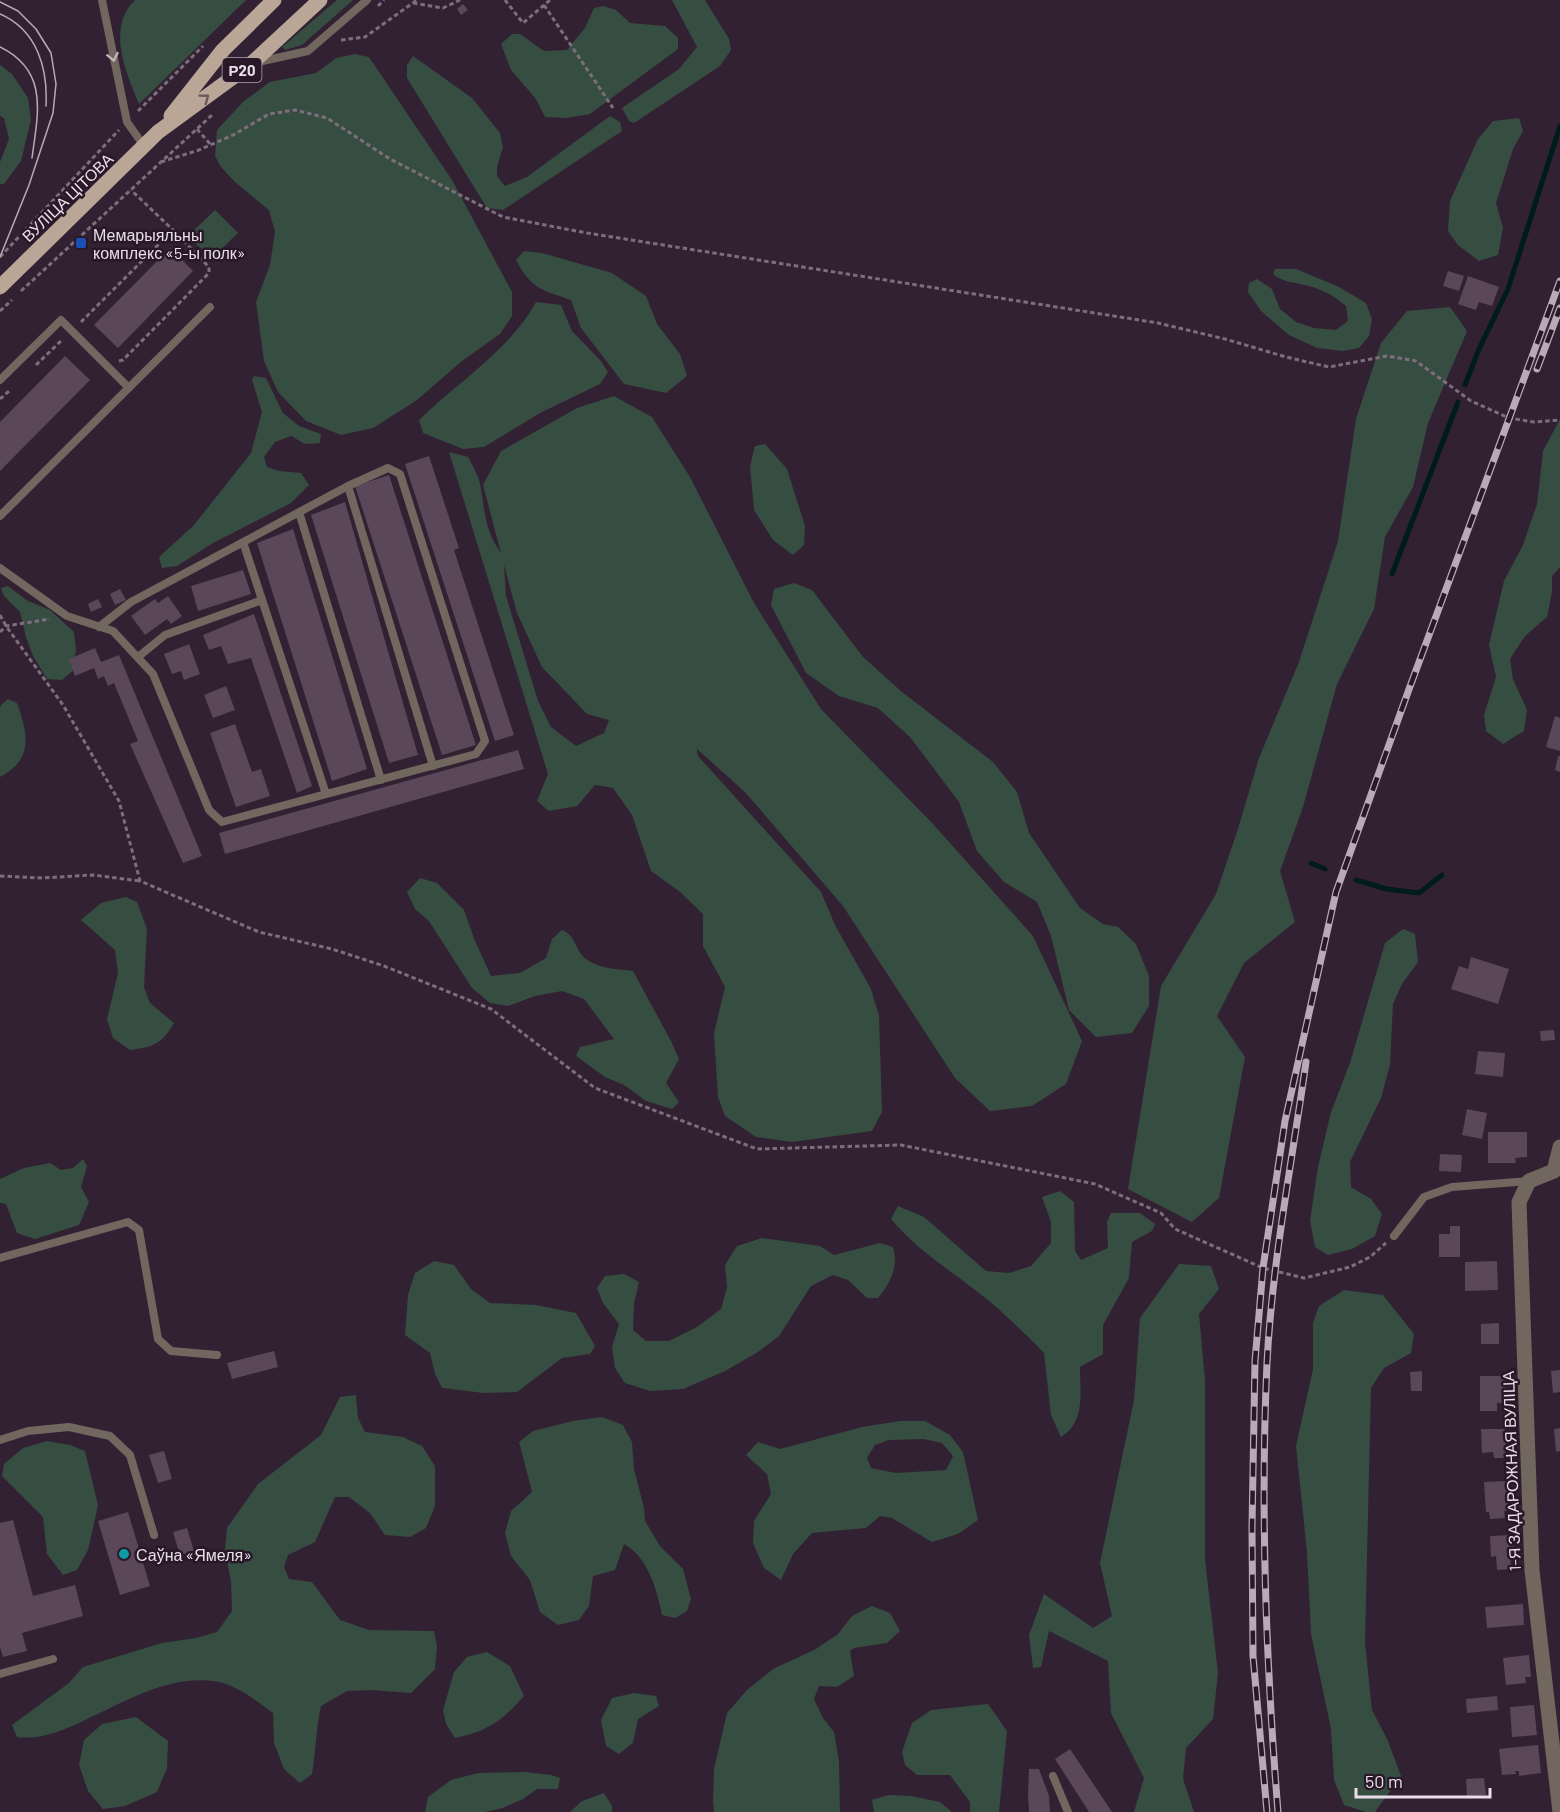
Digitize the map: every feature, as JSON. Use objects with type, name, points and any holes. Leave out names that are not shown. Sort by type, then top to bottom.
[{"type":"main road","name":"ВУЛІЦА ЦІТОВА","points":[[0,287],[158,132],[223,50],[274,0]]},
{"type":"main road","name":"ВУЛІЦА ЦІТОВА","points":[[158,132],[251,64],[320,0]]},
{"type":"street","points":[[1529,1181],[1557,1171],[1560,1147]]},
{"type":"street","name":"1-Я ЗАДАРОЖНАЯ ВУЛІЦА","points":[[1529,1181],[1519,1202],[1532,1570],[1560,1812]]},
{"type":"lane","points":[[102,0],[127,122],[144,146]]},
{"type":"lane","points":[[251,64],[308,51],[367,0]]},
{"type":"lane","points":[[0,516],[210,307]]},
{"type":"lane","points":[[0,381],[61,320],[129,388]]},
{"type":"lane","points":[[0,568],[67,616],[99,627],[113,631],[153,674],[209,810],[222,822],[476,754],[485,741],[400,474],[388,468],[348,486],[131,602],[99,627]]},
{"type":"lane","points":[[348,486],[433,766]]},
{"type":"lane","points":[[299,512],[381,780]]},
{"type":"lane","points":[[243,542],[326,794]]},
{"type":"lane","points":[[138,657],[165,635],[262,600]]},
{"type":"lane","points":[[1394,1236],[1424,1197],[1452,1187],[1529,1181]]},
{"type":"lane","points":[[0,1258],[128,1222],[139,1230],[158,1339],[171,1351],[217,1355]]},
{"type":"lane","points":[[0,1440],[28,1431],[69,1427],[110,1436],[130,1455],[154,1535]]},
{"type":"lane","points":[[0,1674],[53,1659]]},
{"type":"lane","points":[[1053,1776],[1068,1812]]},
{"type":"path","points":[[339,40],[365,37],[417,0]]},
{"type":"path","points":[[413,3],[443,8],[460,0]]},
{"type":"path","points":[[505,0],[523,23],[550,0]]},
{"type":"path","points":[[544,6],[613,108]]},
{"type":"path","points":[[161,162],[211,145],[269,114],[295,110],[327,118],[390,159],[503,217],[1158,323],[1329,367],[1388,356],[1416,361],[1471,401],[1509,418],[1534,422],[1560,420]]},
{"type":"path","points":[[0,311],[214,113]]},
{"type":"path","points":[[197,129],[211,145]]},
{"type":"path","points":[[117,362],[123,360],[209,273],[209,267],[131,190]]},
{"type":"path","points":[[32,369],[173,230]]},
{"type":"path","points":[[0,399],[16,384]]},
{"type":"path","points":[[0,615],[63,705],[119,801],[140,881]]},
{"type":"path","points":[[0,632],[6,626],[67,616]]},
{"type":"path","points":[[0,876],[42,878],[93,875],[140,881],[259,932],[332,948],[384,966],[491,1009],[595,1088],[757,1149],[901,1145],[1095,1184],[1161,1214],[1175,1229],[1263,1268],[1304,1278],[1350,1267],[1370,1257],[1394,1236]]},
{"type":"green space","points":[[135,0],[246,0],[139,104],[124,65],[120,37],[126,11]]},
{"type":"green space","points":[[337,0],[353,0],[302,45],[285,50],[282,47]]},
{"type":"green space","points":[[672,0],[705,0],[729,39],[731,50],[720,66],[634,123],[629,121],[622,108],[679,69],[697,47]]},
{"type":"green space","points":[[603,6],[616,10],[630,23],[665,26],[678,38],[678,49],[590,114],[566,118],[545,117],[536,99],[511,70],[501,44],[512,34],[520,34],[544,51],[567,50],[585,28],[594,8]]},
{"type":"green space","points":[[355,54],[369,57],[452,180],[512,292],[512,316],[500,334],[462,361],[417,400],[373,428],[341,435],[306,421],[278,392],[264,361],[256,302],[270,265],[275,232],[269,210],[235,182],[221,167],[215,156],[217,130],[244,101],[270,82],[316,73],[336,58]]},
{"type":"green space","points":[[413,56],[472,98],[500,133],[503,147],[497,167],[497,176],[505,186],[527,177],[610,116],[620,122],[622,131],[503,210],[487,208],[407,78],[407,65]]},
{"type":"green space","points":[[0,65],[12,74],[28,98],[31,120],[21,161],[4,184],[0,184],[0,162],[9,139],[4,118],[0,116]]},
{"type":"green space","points":[[1519,118],[1523,131],[1513,149],[1496,203],[1503,228],[1498,255],[1479,261],[1458,245],[1448,231],[1450,201],[1478,139],[1493,121]]},
{"type":"green space","points":[[215,210],[238,233],[211,259],[188,236]]},
{"type":"green space","points":[[524,251],[542,253],[612,273],[646,296],[657,324],[680,354],[687,376],[666,393],[624,384],[581,328],[571,300],[538,287],[521,270],[516,260]]},
{"type":"green space","points":[[1275,269],[1296,269],[1339,287],[1366,303],[1372,319],[1369,336],[1359,348],[1343,351],[1317,348],[1289,335],[1261,311],[1248,292],[1249,283],[1257,279],[1272,289],[1280,309],[1296,322],[1314,328],[1336,330],[1348,321],[1346,306],[1319,289],[1281,279],[1273,274]]},
{"type":"green space","points":[[536,302],[561,305],[572,331],[601,361],[608,372],[600,384],[540,413],[484,447],[463,449],[423,433],[419,420],[498,350],[525,319]]},
{"type":"green space","points":[[1450,307],[1467,331],[1428,423],[1413,487],[1385,537],[1374,609],[1337,684],[1303,807],[1280,871],[1295,922],[1244,963],[1217,1016],[1245,1057],[1219,1198],[1192,1222],[1128,1189],[1161,986],[1216,894],[1259,758],[1299,662],[1338,541],[1356,419],[1381,343],[1407,311]]},
{"type":"green space","points":[[254,376],[266,378],[283,413],[299,426],[321,434],[320,443],[305,444],[291,436],[275,442],[264,457],[267,467],[279,471],[301,473],[309,485],[291,503],[213,543],[177,566],[162,568],[159,557],[194,525],[251,453],[262,412],[252,380]]},
{"type":"green space","points":[[614,396],[652,417],[690,477],[754,603],[821,709],[933,824],[1033,936],[1082,1041],[1066,1084],[1032,1106],[990,1111],[955,1078],[843,906],[745,792],[697,749],[698,756],[821,892],[835,925],[871,989],[879,1016],[882,1112],[872,1131],[792,1142],[756,1137],[725,1116],[718,1097],[714,1033],[725,987],[703,946],[703,914],[679,891],[651,871],[632,815],[613,788],[595,785],[577,806],[549,811],[537,801],[548,774],[449,452],[468,457],[475,470],[480,484],[488,528],[501,553],[483,485],[501,451],[577,408]],"holes":[[[504,565],[517,613],[542,667],[587,714],[609,720],[604,733],[576,746],[551,727],[538,701],[506,596]]]},
{"type":"green space","points":[[1560,419],[1560,567],[1552,576],[1552,592],[1547,617],[1525,636],[1510,659],[1513,679],[1527,710],[1524,731],[1503,744],[1486,731],[1484,715],[1496,677],[1489,645],[1504,581],[1523,545],[1537,504],[1543,451]]},
{"type":"green space","points":[[765,444],[787,469],[805,526],[804,545],[793,555],[773,540],[754,510],[750,466],[755,446]]},
{"type":"green space","points":[[794,583],[812,590],[863,657],[902,692],[993,762],[1017,792],[1029,833],[1080,908],[1103,924],[1118,927],[1136,944],[1149,976],[1149,1006],[1132,1033],[1096,1037],[1069,1010],[1051,936],[1037,902],[1004,882],[977,851],[959,802],[910,737],[878,708],[839,696],[806,673],[771,605],[774,589]]},
{"type":"green space","points":[[8,586],[28,601],[50,610],[74,632],[76,649],[74,670],[62,680],[47,679],[33,656],[20,612],[4,596],[1,588]]},
{"type":"green space","points":[[8,699],[17,703],[24,725],[25,745],[19,762],[0,777],[0,708]]},
{"type":"green space","points":[[420,878],[437,883],[464,910],[491,976],[520,973],[546,958],[552,939],[562,930],[567,932],[583,956],[591,962],[609,968],[633,971],[679,1059],[666,1083],[679,1102],[672,1109],[646,1101],[624,1085],[605,1077],[576,1056],[580,1047],[614,1039],[584,999],[562,991],[535,996],[508,1006],[490,1003],[472,988],[429,921],[415,909],[407,892]]},
{"type":"green space","points":[[126,897],[137,902],[147,929],[144,987],[150,1003],[174,1023],[161,1040],[130,1050],[113,1038],[107,1019],[118,973],[115,950],[81,920],[101,903]]},
{"type":"green space","points":[[1403,929],[1415,934],[1418,962],[1402,984],[1393,1004],[1390,1065],[1381,1098],[1350,1162],[1351,1187],[1371,1199],[1382,1214],[1375,1236],[1352,1249],[1328,1255],[1315,1247],[1310,1221],[1318,1167],[1331,1112],[1350,1063],[1385,943]]},
{"type":"green space","points":[[83,1159],[87,1166],[81,1187],[89,1202],[79,1225],[35,1239],[17,1233],[6,1204],[0,1203],[0,1179],[24,1168],[50,1163],[61,1170],[73,1168]]},
{"type":"green space","points":[[1060,1191],[1074,1202],[1075,1251],[1081,1260],[1108,1248],[1107,1222],[1111,1213],[1140,1213],[1155,1224],[1152,1231],[1132,1242],[1129,1278],[1103,1325],[1103,1354],[1080,1367],[1081,1396],[1078,1415],[1069,1431],[1061,1437],[1051,1415],[1044,1353],[994,1305],[927,1254],[891,1219],[898,1206],[924,1217],[986,1271],[1009,1273],[1031,1266],[1051,1243],[1051,1222],[1042,1197]]},
{"type":"green space","points":[[762,1238],[820,1246],[834,1255],[880,1243],[893,1247],[894,1268],[890,1281],[878,1298],[867,1298],[848,1280],[833,1275],[811,1286],[779,1336],[758,1352],[725,1371],[683,1389],[650,1391],[625,1383],[615,1368],[612,1347],[619,1324],[603,1303],[597,1288],[605,1276],[624,1274],[639,1282],[634,1304],[633,1330],[646,1341],[669,1341],[697,1327],[721,1309],[727,1287],[725,1265],[737,1246]]},
{"type":"green space","points":[[434,1261],[454,1265],[471,1289],[490,1303],[536,1305],[576,1313],[595,1346],[590,1354],[562,1358],[517,1392],[484,1393],[442,1388],[435,1374],[430,1353],[405,1335],[408,1295],[415,1273]]},
{"type":"green space","points":[[1179,1264],[1211,1266],[1219,1289],[1199,1314],[1205,1381],[1205,1559],[1218,1673],[1213,1719],[1186,1748],[1183,1779],[1194,1812],[1134,1812],[1144,1778],[1111,1713],[1108,1661],[1049,1631],[1041,1667],[1033,1668],[1029,1635],[1044,1594],[1093,1628],[1112,1616],[1100,1563],[1134,1400],[1140,1318]]},
{"type":"green space","points":[[1344,1290],[1383,1295],[1414,1334],[1411,1353],[1384,1368],[1371,1388],[1365,1643],[1372,1710],[1388,1741],[1401,1776],[1375,1812],[1366,1812],[1344,1805],[1334,1780],[1331,1729],[1311,1634],[1307,1552],[1296,1446],[1313,1369],[1313,1323],[1319,1306]]},
{"type":"green space","points":[[356,1395],[358,1418],[365,1432],[403,1437],[422,1446],[435,1466],[435,1506],[426,1528],[410,1537],[385,1535],[370,1513],[349,1497],[335,1497],[315,1542],[288,1555],[284,1567],[289,1579],[312,1582],[340,1620],[369,1630],[434,1631],[437,1647],[435,1669],[411,1693],[347,1691],[321,1706],[312,1774],[300,1783],[284,1769],[274,1743],[273,1713],[253,1698],[221,1682],[178,1682],[162,1686],[59,1731],[43,1736],[17,1737],[12,1725],[69,1683],[83,1667],[162,1643],[217,1632],[232,1611],[231,1582],[225,1551],[227,1528],[258,1484],[321,1435],[340,1397]]},
{"type":"green space","points":[[602,1417],[623,1425],[632,1442],[634,1469],[645,1521],[660,1546],[683,1569],[691,1599],[687,1611],[675,1618],[662,1615],[650,1575],[639,1557],[624,1544],[615,1570],[593,1576],[589,1606],[579,1620],[558,1625],[540,1612],[530,1580],[511,1556],[505,1533],[511,1511],[532,1492],[519,1442],[533,1431],[573,1421]]},
{"type":"green space","points":[[900,1421],[925,1421],[950,1435],[963,1452],[978,1520],[958,1534],[932,1542],[892,1518],[880,1516],[866,1528],[812,1533],[793,1554],[781,1580],[764,1568],[753,1543],[754,1521],[771,1494],[767,1474],[746,1455],[758,1442],[780,1449],[862,1427]],"holes":[[[924,1439],[942,1443],[953,1456],[946,1470],[896,1473],[871,1468],[867,1458],[875,1445],[889,1440]]]},
{"type":"green space","points":[[47,1441],[70,1445],[85,1451],[98,1505],[88,1550],[77,1570],[63,1575],[47,1554],[43,1517],[2,1476],[4,1464],[23,1448]]},
{"type":"green space","points":[[872,1606],[890,1613],[900,1631],[887,1643],[854,1648],[850,1651],[854,1676],[837,1687],[819,1686],[814,1699],[823,1718],[834,1732],[839,1761],[840,1812],[714,1812],[714,1769],[727,1713],[747,1690],[773,1669],[816,1649],[838,1634],[852,1616]]},
{"type":"green space","points":[[487,1652],[510,1666],[524,1696],[494,1724],[455,1738],[446,1724],[443,1710],[454,1672],[467,1657]]},
{"type":"green space","points":[[634,1693],[656,1696],[659,1706],[638,1719],[633,1743],[619,1754],[606,1746],[601,1720],[612,1698]]},
{"type":"green space","points":[[988,1704],[1007,1731],[999,1812],[970,1812],[970,1802],[950,1775],[917,1775],[905,1765],[902,1752],[912,1723],[931,1710]]},
{"type":"green space","points":[[136,1717],[168,1741],[167,1768],[157,1792],[125,1806],[103,1809],[88,1791],[79,1765],[84,1740],[102,1724]]},
{"type":"green space","points":[[525,1772],[560,1778],[558,1789],[537,1789],[523,1799],[503,1808],[485,1812],[425,1812],[428,1797],[451,1780],[478,1773]]},
{"type":"green space","points":[[604,1793],[612,1806],[612,1812],[570,1812],[582,1801]]},
{"type":"green space","points":[[888,1795],[911,1796],[940,1802],[952,1812],[874,1812],[872,1800]]},
{"type":"building","points":[[463,4],[468,10],[461,15],[457,9]]},
{"type":"building","points":[[170,248],[193,271],[118,348],[94,325]]},
{"type":"building","points":[[1448,271],[1464,276],[1459,291],[1443,286]]},
{"type":"building","points":[[1468,276],[1499,287],[1492,306],[1479,302],[1476,310],[1458,304]]},
{"type":"building","points":[[65,356],[90,380],[0,471],[0,422]]},
{"type":"building","points":[[429,456],[459,548],[454,550],[514,735],[495,741],[405,464]]},
{"type":"building","points":[[389,475],[476,745],[442,755],[355,486]]},
{"type":"building","points":[[345,502],[418,755],[389,763],[311,515]]},
{"type":"building","points":[[293,529],[367,769],[332,781],[257,543]]},
{"type":"building","points":[[243,570],[251,594],[198,611],[191,586]]},
{"type":"building","points":[[120,589],[126,600],[115,605],[110,594]]},
{"type":"building","points":[[168,596],[182,616],[171,624],[167,619],[145,635],[131,616],[155,599],[158,603]]},
{"type":"building","points":[[98,599],[102,607],[91,612],[88,604]]},
{"type":"building","points":[[254,614],[312,786],[297,793],[251,658],[228,664],[221,646],[209,650],[203,635]]},
{"type":"building","points":[[189,644],[200,674],[184,680],[181,671],[172,674],[164,654]]},
{"type":"building","points":[[95,648],[101,662],[119,655],[202,856],[183,863],[130,744],[138,741],[114,683],[108,686],[104,676],[98,679],[94,668],[75,676],[69,659]]},
{"type":"building","points":[[226,686],[235,710],[213,718],[204,695]]},
{"type":"building","points":[[1555,716],[1560,718],[1560,751],[1546,747]]},
{"type":"building","points":[[235,724],[252,772],[261,769],[270,796],[236,807],[210,733]]},
{"type":"building","points":[[518,750],[524,769],[225,854],[219,833]]},
{"type":"building","points":[[1558,756],[1560,756],[1560,772],[1555,770]]},
{"type":"building","points":[[1471,957],[1509,969],[1498,1004],[1451,989],[1459,966],[1468,969]]},
{"type":"building","points":[[1554,1030],[1555,1040],[1541,1041],[1540,1031]]},
{"type":"building","points":[[1478,1051],[1505,1053],[1503,1077],[1475,1074]]},
{"type":"building","points":[[1467,1109],[1487,1113],[1482,1139],[1462,1135]]},
{"type":"building","points":[[1488,1132],[1527,1132],[1527,1157],[1515,1158],[1516,1163],[1488,1163]]},
{"type":"building","points":[[1440,1154],[1462,1155],[1461,1172],[1439,1171]]},
{"type":"building","points":[[1450,1226],[1460,1226],[1460,1257],[1439,1257],[1439,1234],[1450,1234]]},
{"type":"building","points":[[1497,1261],[1498,1290],[1465,1291],[1465,1262]]},
{"type":"building","points":[[1499,1323],[1499,1344],[1481,1344],[1481,1324]]},
{"type":"building","points":[[274,1351],[278,1367],[232,1379],[227,1363]]},
{"type":"building","points":[[1560,1370],[1560,1392],[1553,1393],[1551,1371]]},
{"type":"building","points":[[1422,1371],[1422,1391],[1411,1391],[1410,1372]]},
{"type":"building","points":[[1480,1376],[1505,1376],[1505,1403],[1497,1403],[1497,1411],[1480,1411]]},
{"type":"building","points":[[1560,1428],[1560,1451],[1556,1452],[1554,1429]]},
{"type":"building","points":[[1481,1429],[1505,1429],[1506,1458],[1494,1458],[1493,1452],[1482,1453]]},
{"type":"building","points":[[164,1451],[172,1479],[158,1483],[149,1455]]},
{"type":"building","points":[[1507,1481],[1509,1511],[1504,1511],[1505,1518],[1490,1519],[1489,1512],[1486,1512],[1484,1482]]},
{"type":"building","name":"Саўна «Ямеля»","points":[[128,1512],[150,1586],[120,1595],[98,1521]]},
{"type":"building","points":[[13,1520],[33,1596],[75,1585],[83,1616],[22,1633],[27,1651],[3,1657],[0,1647],[0,1523]]},
{"type":"building","points":[[187,1528],[194,1551],[180,1555],[173,1532]]},
{"type":"building","points":[[1513,1535],[1514,1554],[1510,1554],[1511,1569],[1497,1570],[1496,1556],[1491,1557],[1490,1536]]},
{"type":"building","points":[[1523,1604],[1524,1625],[1487,1628],[1485,1607]]},
{"type":"building","points":[[1529,1655],[1531,1677],[1525,1677],[1526,1683],[1506,1685],[1503,1658]]},
{"type":"building","points":[[1497,1696],[1498,1710],[1467,1713],[1466,1699]]},
{"type":"building","points":[[1534,1705],[1537,1735],[1512,1737],[1510,1707]]},
{"type":"building","points":[[1538,1745],[1541,1773],[1519,1776],[1519,1771],[1515,1771],[1516,1774],[1502,1775],[1499,1749]]},
{"type":"building","points":[[1070,1749],[1112,1812],[1089,1812],[1055,1759]]},
{"type":"building","points":[[1029,1769],[1039,1769],[1049,1796],[1050,1812],[1029,1812]]},
{"type":"building","points":[[1484,1778],[1486,1795],[1467,1796],[1466,1779]]},
{"type":"waterway","points":[[1465,385],[1479,349],[1508,289],[1560,126]]},
{"type":"waterway","points":[[1392,574],[1458,402]]},
{"type":"waterway","points":[[1311,863],[1325,869]]},
{"type":"waterway","points":[[1356,880],[1387,889],[1419,893],[1442,875]]},
{"type":"tram line","points":[[0,2],[18,11],[36,29],[51,53],[56,84],[53,113],[29,185],[0,257]]},
{"type":"tram line","points":[[0,14],[23,30],[38,52],[45,78],[46,106]]},
{"type":"tram line","points":[[0,47],[16,57],[27,68],[33,81],[37,95],[37,109],[32,158]]},
{"type":"railway","points":[[1267,1812],[1253,1656],[1252,1527],[1255,1361],[1263,1268],[1285,1121],[1336,892],[1560,281]]},
{"type":"railway","points":[[1537,369],[1560,308]]},
{"type":"railway","points":[[1278,1812],[1265,1588],[1264,1475],[1267,1363],[1273,1288],[1306,1062]]},
{"type":"place","name":"Мемарыяльны комплекс «5-ы полк»","points":[[81,243]]},
{"type":"place","name":"Саўна «Ямеля»","points":[[124,1554]]}]
